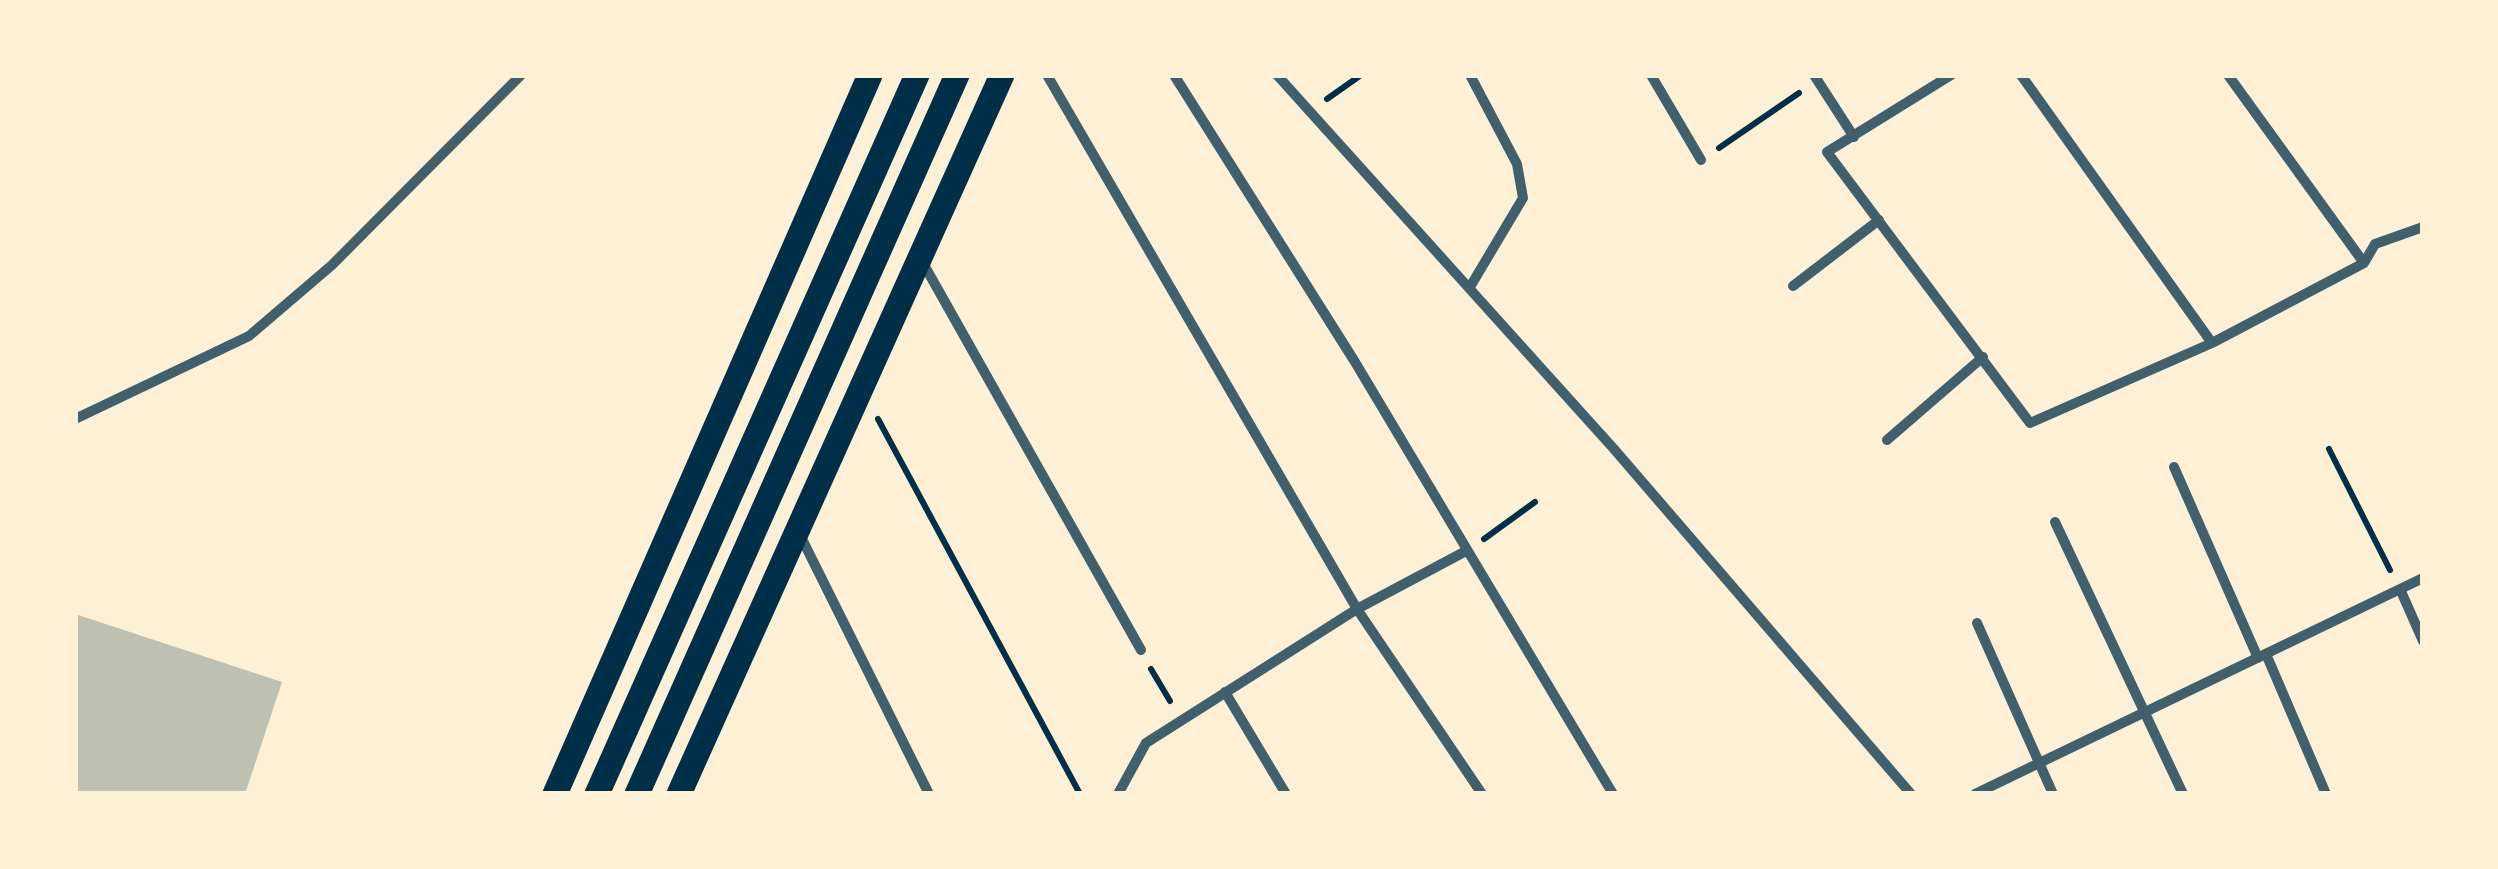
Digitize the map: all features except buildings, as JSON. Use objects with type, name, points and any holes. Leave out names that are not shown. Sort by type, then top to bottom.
[{"type":"main road","points":[[555,794],[870,75]]},
{"type":"main road","points":[[597,794],[917,75]]},
{"type":"main road","points":[[637,794],[957,75]]},
{"type":"main road","points":[[679,794],[1002,75]]},
{"type":"street","points":[[75,419],[249,336],[332,264],[520,75]]},
{"type":"street","points":[[1048,75],[1357,609],[1482,794]]},
{"type":"street","points":[[1174,75],[1355,362],[1613,794]]},
{"type":"street","points":[[1276,75],[1614,449],[1911,794]]},
{"type":"street","points":[[1470,75],[1517,164],[1523,198],[1470,287]]},
{"type":"street","points":[[1651,75],[1701,160]]},
{"type":"street","points":[[1951,75],[1827,152],[2030,423],[2212,342],[2364,264],[2375,244],[2423,227]]},
{"type":"street","points":[[2021,75],[2212,342]]},
{"type":"street","points":[[2228,75],[2364,264]]},
{"type":"street","points":[[1816,78],[1854,137]]},
{"type":"street","points":[[1793,286],[1879,220]]},
{"type":"street","points":[[920,258],[1140,650]]},
{"type":"street","points":[[1888,440],[1983,357]]},
{"type":"street","points":[[2174,467],[2326,794]]},
{"type":"street","points":[[2055,522],[2184,794]]},
{"type":"street","points":[[797,529],[929,794]]},
{"type":"street","points":[[1118,794],[1146,743],[1357,609],[1466,552]]},
{"type":"street","points":[[1975,794],[2423,578]]},
{"type":"street","points":[[2400,589],[2423,641]]},
{"type":"street","points":[[1978,623],[2053,794]]},
{"type":"street","points":[[1225,692],[1286,794]]},
{"type":"street","points":[[1125,780],[1132,794]]},
{"type":"path","points":[[1310,112],[1361,75]]},
{"type":"path","points":[[1701,160],[1816,78]]},
{"type":"path","points":[[860,388],[1080,794]]},
{"type":"path","points":[[2329,449],[2400,589]]},
{"type":"path","points":[[1466,552],[1535,502]]},
{"type":"path","points":[[1140,650],[1181,721]]}]
